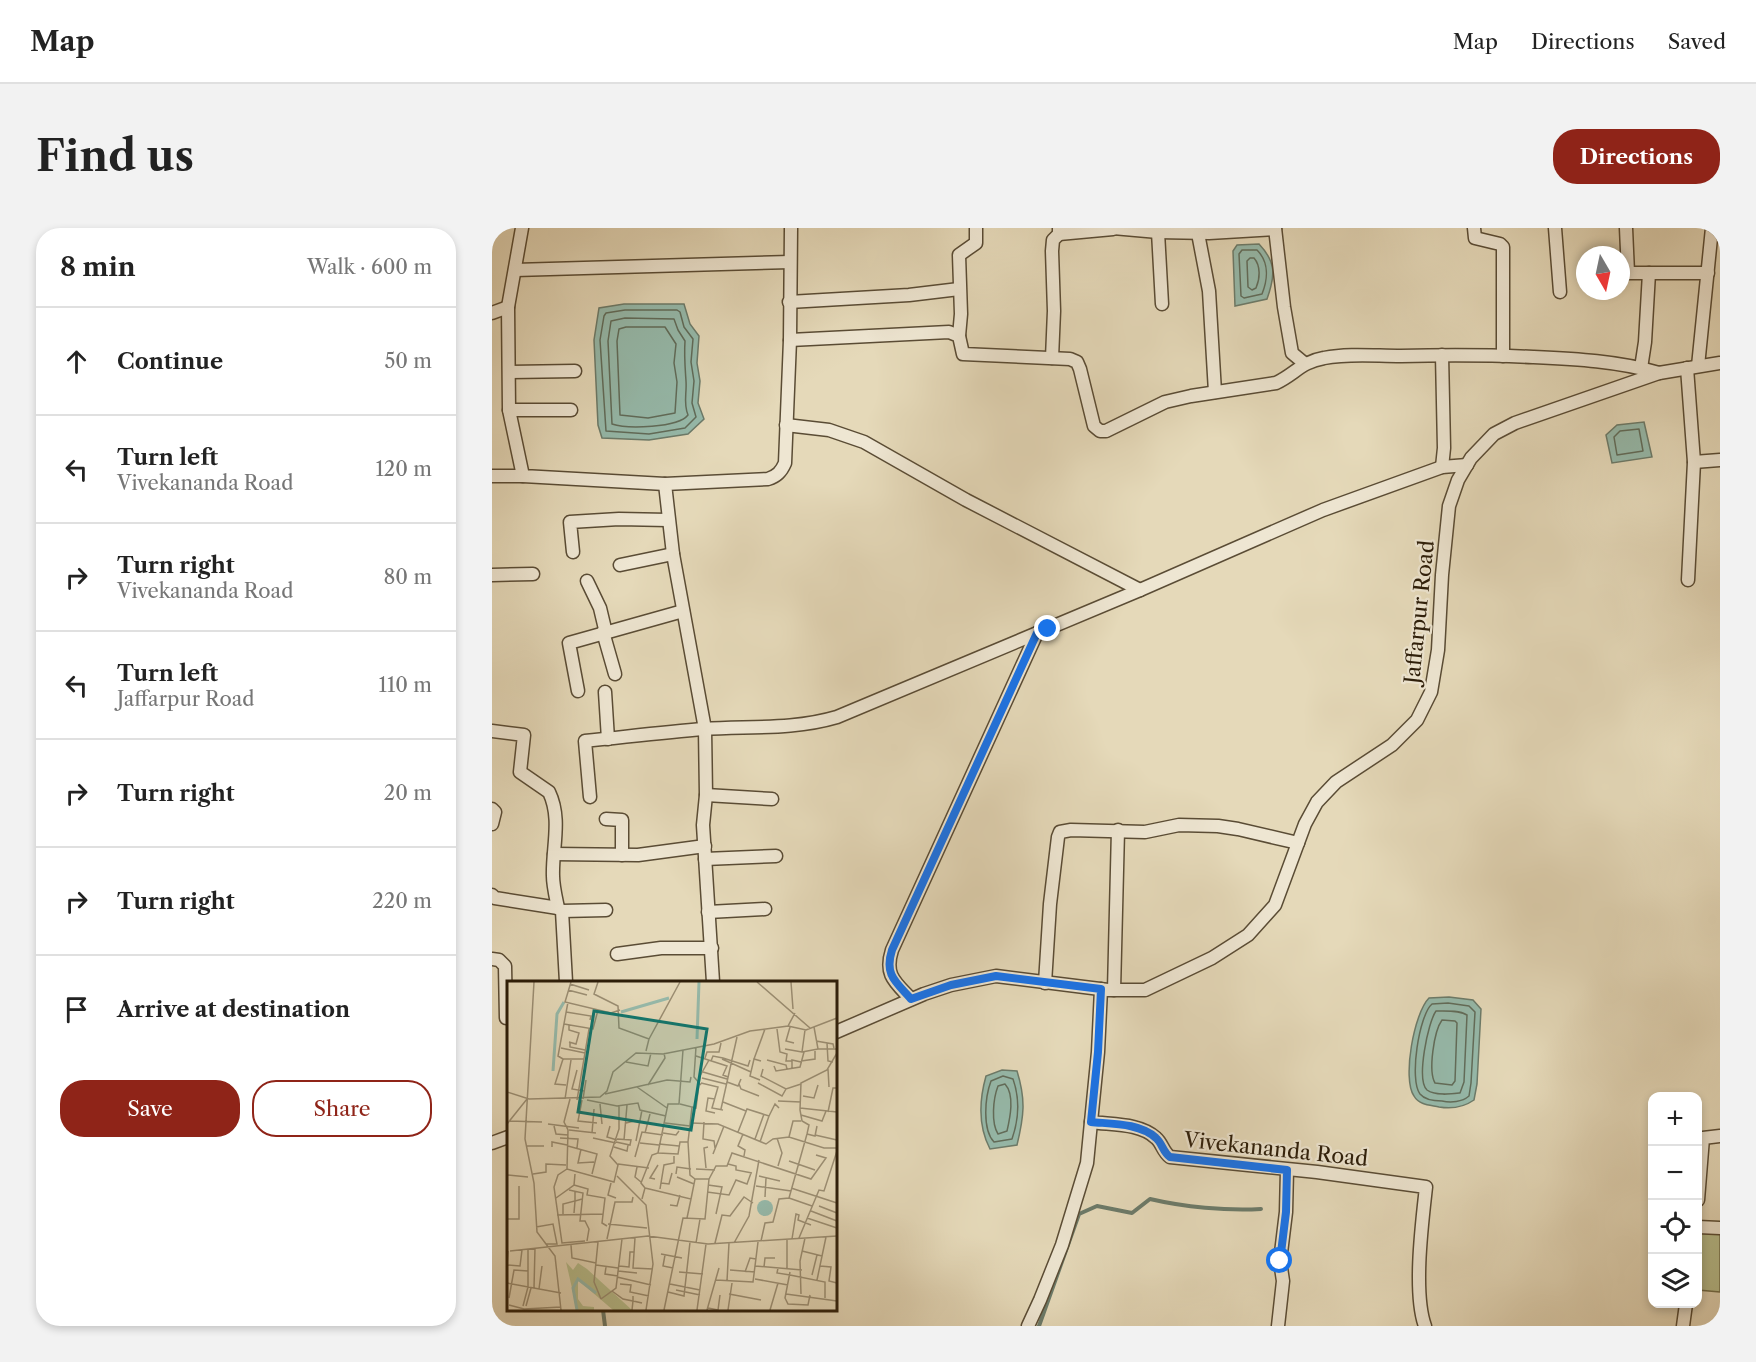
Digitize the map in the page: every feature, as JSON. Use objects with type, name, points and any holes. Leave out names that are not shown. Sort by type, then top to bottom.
[{"type":"street","points":[[522,228],[508,307],[510,372],[508,410],[523,476]]},
{"type":"street","points":[[492,476],[665,484],[776,476],[785,464],[790,340],[791,228]]},
{"type":"street","points":[[976,228],[976,243],[959,255],[961,314],[959,336],[963,354],[1070,359],[1077,362],[1094,426],[1100,431],[1116,428],[1164,402],[1276,382],[1286,378],[1304,363],[1352,355],[1578,359],[1641,368],[1659,373]]},
{"type":"street","points":[[1052,358],[1054,311],[1052,251],[1053,240],[1059,231],[1197,230],[1209,233],[1275,228],[1292,353],[1304,363]]},
{"type":"street","points":[[1474,228],[1476,238],[1500,244],[1503,247],[1503,356]]},
{"type":"street","points":[[1556,228],[1560,292]]},
{"type":"street","points":[[1626,228],[1627,272],[1708,273]]},
{"type":"street","points":[[1688,580],[1694,462],[1693,367],[1715,229]]},
{"type":"street","points":[[1197,230],[1209,291],[1215,392]]},
{"type":"street","points":[[1158,232],[1162,304]]},
{"type":"street","points":[[515,270],[790,262]]},
{"type":"street","points":[[1641,368],[1645,342],[1649,273]]},
{"type":"street","points":[[789,302],[909,296],[959,289]]},
{"type":"street","points":[[492,313],[508,307]]},
{"type":"street","points":[[790,340],[949,332],[959,336]]},
{"type":"street","points":[[1442,355],[1444,448],[1442,467]]},
{"type":"street","name":"Jaffarpur Road","points":[[837,1032],[911,999],[951,985],[996,976],[1108,990],[1144,990],[1212,958],[1248,935],[1275,905],[1298,843],[1317,802],[1336,782],[1392,745],[1410,729],[1431,692],[1438,650],[1449,506],[1458,480],[1471,458],[1499,431],[1515,423],[1659,373],[1720,363]]},
{"type":"street","points":[[510,372],[575,371]]},
{"type":"street","points":[[508,410],[571,410]]},
{"type":"street","points":[[786,426],[829,430],[864,442],[1005,520],[1140,590]]},
{"type":"street","points":[[1694,462],[1720,460]]},
{"type":"street","points":[[590,796],[585,741],[705,729],[777,727],[823,721],[1140,590],[1323,510],[1442,467],[1467,465]]},
{"type":"street","points":[[665,484],[673,554],[705,729],[706,795],[703,825],[713,981]]},
{"type":"street","points":[[573,552],[570,522],[619,519],[668,520]]},
{"type":"street","points":[[620,565],[673,554]]},
{"type":"street","points":[[492,575],[533,574]]},
{"type":"street","points":[[587,581],[600,608],[605,629],[603,633],[615,674]]},
{"type":"street","points":[[578,691],[569,643],[683,611]]},
{"type":"street","points":[[911,999],[892,978],[888,963],[892,950],[1037,633]]},
{"type":"street","points":[[605,692],[608,739]]},
{"type":"street","points":[[492,731],[524,735],[520,772],[549,792],[551,797],[556,844],[553,877],[560,910],[566,981]]},
{"type":"street","points":[[706,795],[772,799]]},
{"type":"street","points":[[492,809],[495,812],[492,824]]},
{"type":"street","points":[[606,819],[622,820],[622,855]]},
{"type":"street","points":[[1045,983],[1050,904],[1059,834],[1063,831],[1155,831],[1179,825],[1218,826],[1298,843]]},
{"type":"street","points":[[1028,1326],[1062,1245],[1087,1163],[1098,1052],[1108,990],[1118,830]]},
{"type":"street","points":[[554,854],[622,855],[663,852],[776,856]]},
{"type":"street","points":[[492,895],[495,898],[560,910],[606,910]]},
{"type":"street","points":[[708,912],[765,909]]},
{"type":"street","points":[[617,954],[661,948],[712,948]]},
{"type":"street","points":[[492,959],[500,960],[505,966],[507,1018],[492,1017]]},
{"type":"street","name":"Vivekananda Road","points":[[1091,1122],[1140,1128],[1156,1138],[1170,1157],[1426,1187],[1420,1278],[1422,1317],[1425,1326]]},
{"type":"street","points":[[1702,1150],[1703,1138],[1720,1136]]},
{"type":"street","points":[[492,1143],[507,1137]]},
{"type":"street","points":[[1278,1326],[1283,1281],[1280,1261],[1286,1212],[1287,1170]]},
{"type":"street","points":[[1702,1227],[1720,1228]]},
{"type":"street","points":[[1683,1326],[1685,1308]]},
{"type":"green space","points":[[1702,1231],[1720,1231],[1720,1292],[1702,1290]]},
{"type":"water","points":[[1259,244],[1269,257],[1273,270],[1267,299],[1235,306],[1233,251],[1237,245]]},
{"type":"water","points":[[624,304],[684,304],[690,324],[699,336],[698,403],[704,419],[688,434],[649,440],[602,438],[598,425],[594,340],[599,308]]},
{"type":"water","points":[[1644,422],[1652,457],[1612,463],[1606,435],[1617,425]]},
{"type":"water","points":[[1449,997],[1473,1000],[1481,1009],[1474,1100],[1462,1106],[1448,1108],[1419,1101],[1414,1096],[1409,1076],[1414,1031],[1424,1006],[1429,998]]},
{"type":"water","points":[[1002,1070],[1017,1071],[1023,1100],[1021,1125],[1017,1145],[990,1149],[983,1131],[982,1095],[986,1076]]},
{"type":"waterway","points":[[1039,1326],[1079,1214],[1097,1206],[1132,1213],[1150,1199],[1205,1208],[1261,1209]]},
{"type":"waterway","points":[[603,1311],[605,1326]]},
{"type":"route","points":[[1048,629],[1037,633],[892,950],[888,963],[892,978],[911,999],[951,985],[996,976],[1101,989],[1091,1122],[1140,1128],[1156,1138],[1170,1157],[1287,1170],[1286,1212],[1280,1261]]}]
